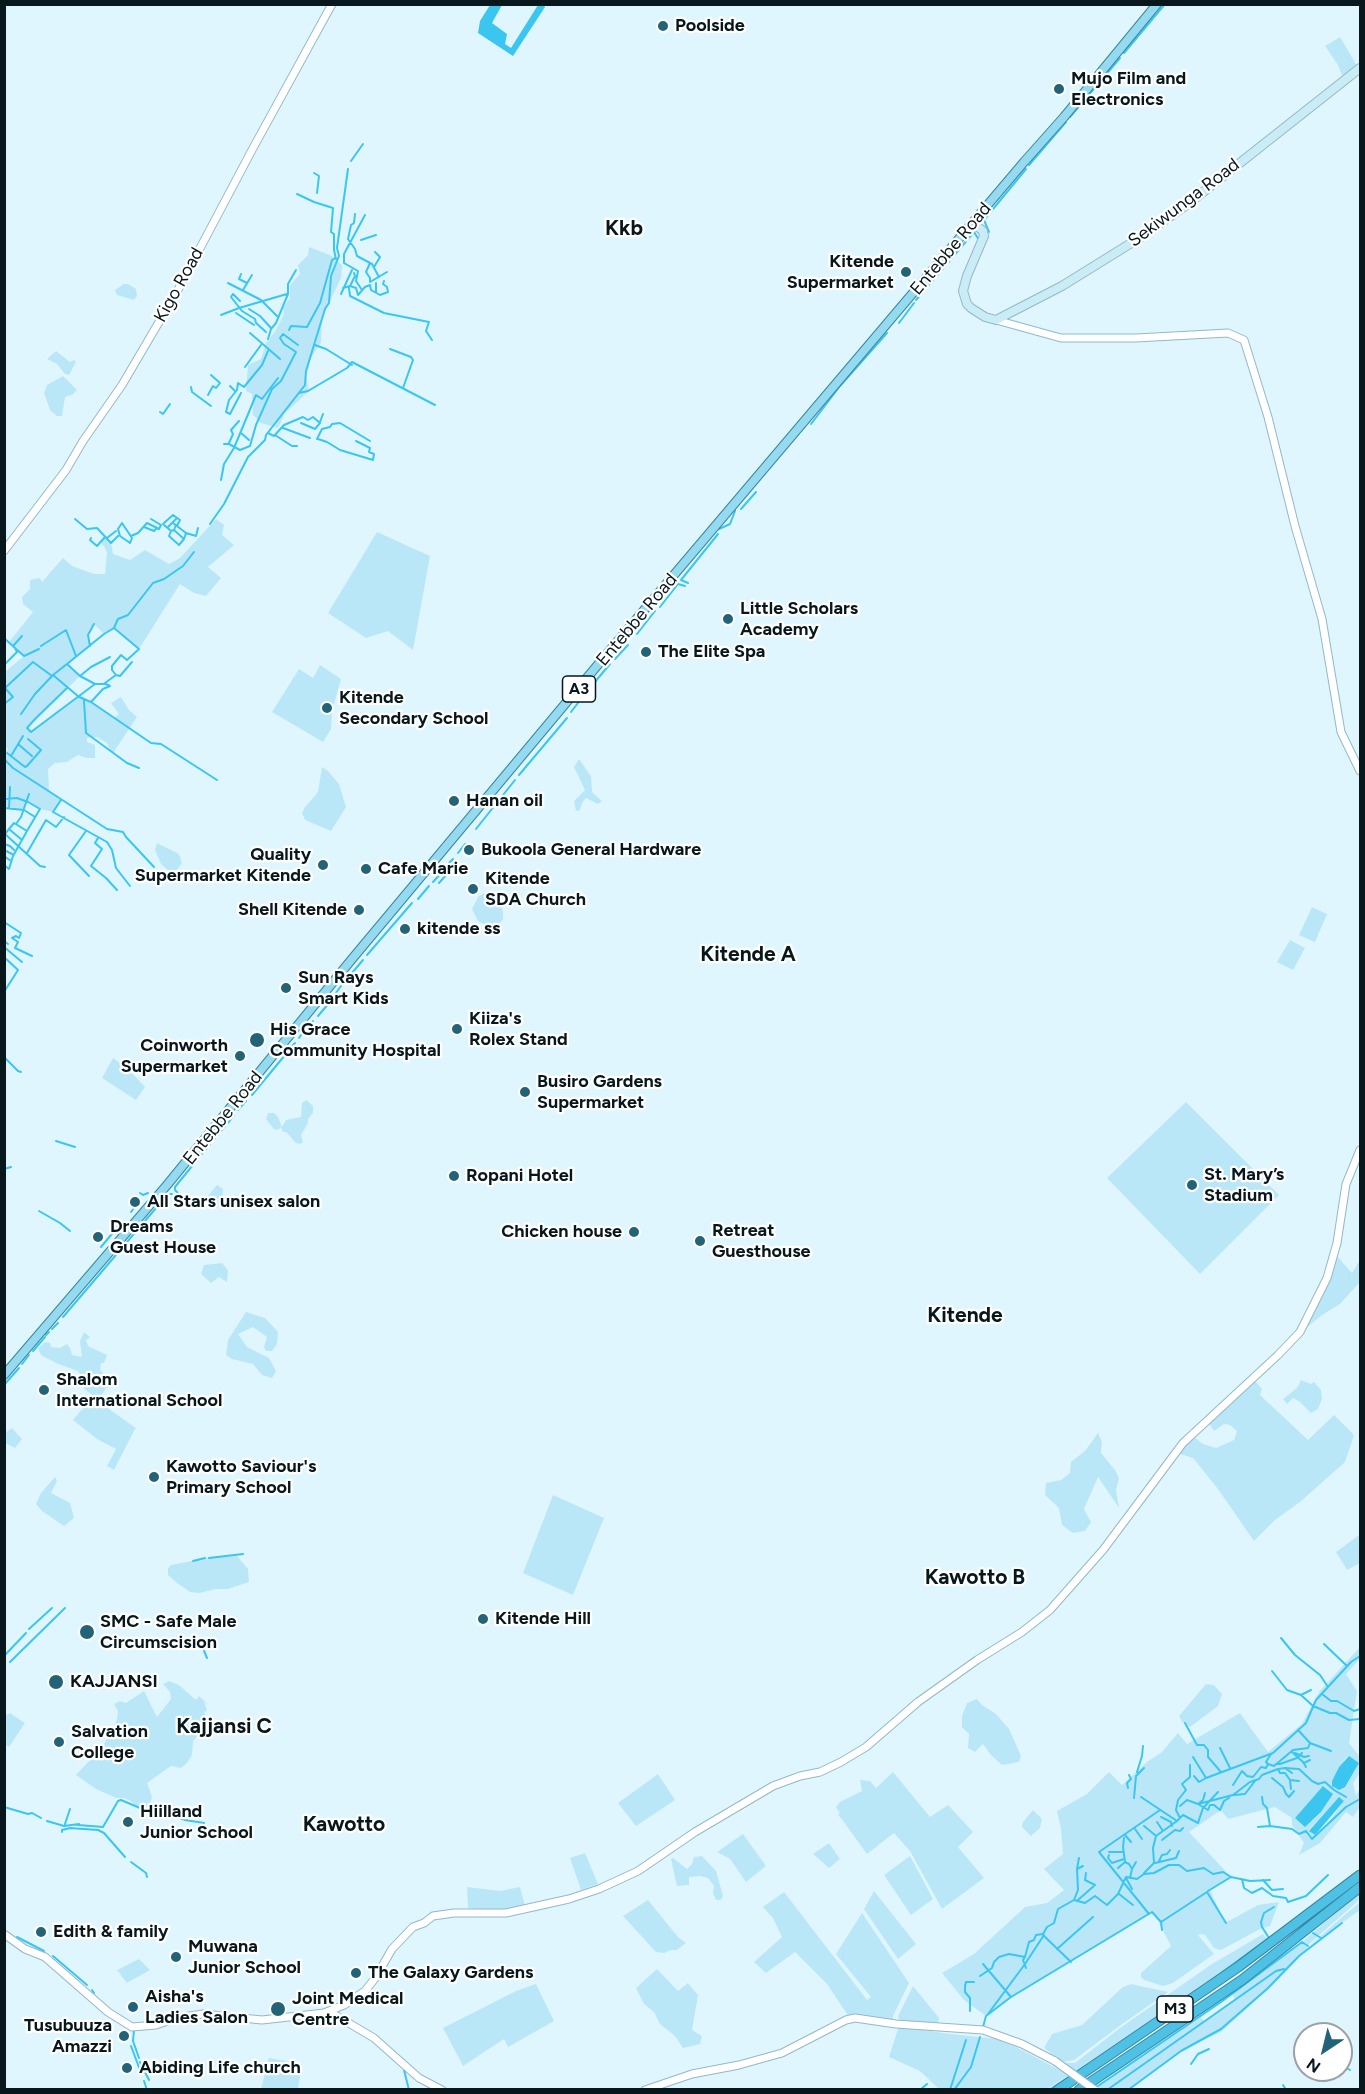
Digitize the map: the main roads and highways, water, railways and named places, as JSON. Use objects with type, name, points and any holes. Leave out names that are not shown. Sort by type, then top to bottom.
[{"type":"highway","name":"M3","points":[[1058,2090],[1238,1967],[1360,1875]]},
{"type":"highway","name":"M3","points":[[1079,2090],[1242,1980],[1360,1887]]},
{"type":"main road","name":"Entebbe Road","points":[[4,1376],[167,1185],[352,959],[606,656],[1120,51],[1157,4]]},
{"type":"main road","name":"Sekiwunga Road","points":[[973,223],[984,236],[966,276],[963,291],[967,304],[976,312],[996,320],[1062,286],[1141,237],[1211,186],[1360,68]]},
{"type":"water","points":[[490,5],[502,5],[492,23],[507,34],[505,44],[511,48],[538,5],[545,7],[513,56],[478,33],[480,21]]},
{"type":"water","points":[[1349,1756],[1359,1763],[1345,1787],[1339,1790],[1332,1786],[1332,1781],[1339,1767]]},
{"type":"water","points":[[1323,1786],[1333,1794],[1321,1812],[1305,1827],[1295,1818]]},
{"type":"water","points":[[1339,1797],[1344,1801],[1315,1835],[1309,1831]]},
{"type":"waterway","points":[[1124,53],[1165,4]]},
{"type":"waterway","points":[[1070,117],[1120,58]]},
{"type":"waterway","points":[[1029,165],[1066,122]]},
{"type":"waterway","points":[[351,161],[363,144]]},
{"type":"waterway","points":[[210,524],[224,504],[248,457],[265,440],[266,435],[305,385],[306,371],[325,309],[329,303],[331,276],[339,256],[337,248],[348,169]]},
{"type":"waterway","points":[[989,232],[984,220],[1026,169]]},
{"type":"waterway","points":[[314,173],[319,176],[317,193]]},
{"type":"waterway","points":[[297,194],[333,208],[331,232],[334,234],[336,259]]},
{"type":"waterway","points":[[355,214],[348,239],[357,256],[372,264],[379,277]]},
{"type":"waterway","points":[[362,290],[356,281],[358,271],[344,263],[344,254],[365,215]]},
{"type":"waterway","points":[[916,300],[974,232],[979,240]]},
{"type":"waterway","points":[[361,240],[376,235]]},
{"type":"waterway","points":[[374,267],[380,257],[375,252]]},
{"type":"waterway","points":[[289,330],[291,326],[307,327],[320,303],[332,260],[335,258]]},
{"type":"waterway","points":[[370,263],[366,272],[370,282],[387,272]]},
{"type":"waterway","points":[[268,339],[288,294],[288,284],[296,270]]},
{"type":"waterway","points":[[341,294],[352,270]]},
{"type":"waterway","points":[[350,286],[355,276],[354,273]]},
{"type":"waterway","points":[[241,274],[239,279],[247,283]]},
{"type":"waterway","points":[[243,290],[252,275]]},
{"type":"waterway","points":[[343,288],[350,286],[356,288],[358,295],[370,285],[371,290],[380,295],[388,292],[387,287],[383,284],[384,281]]},
{"type":"waterway","points":[[228,283],[261,300],[277,316]]},
{"type":"waterway","points":[[376,283],[376,292]]},
{"type":"waterway","points":[[349,288],[350,296],[384,313],[429,322],[426,331],[432,340]]},
{"type":"waterway","points":[[240,301],[233,294],[231,297],[242,311],[255,319],[256,323],[266,332]]},
{"type":"waterway","points":[[221,315],[287,294]]},
{"type":"waterway","points":[[899,323],[914,303]]},
{"type":"waterway","points":[[249,309],[260,316],[271,328]]},
{"type":"waterway","points":[[236,313],[254,325]]},
{"type":"waterway","points":[[250,333],[280,359]]},
{"type":"waterway","points":[[811,424],[840,386],[887,333]]},
{"type":"waterway","points":[[224,444],[240,450],[250,446],[256,425],[272,389],[281,381],[296,352],[284,344],[280,338],[283,334],[298,345]]},
{"type":"waterway","points":[[245,367],[261,345]]},
{"type":"waterway","points":[[315,345],[352,365]]},
{"type":"waterway","points":[[390,349],[411,357],[413,360],[403,388]]},
{"type":"waterway","points":[[241,393],[230,414],[226,412],[229,400],[237,390],[238,383],[244,387],[262,365],[268,351]]},
{"type":"waterway","points":[[299,393],[308,391],[347,368],[352,362],[435,405]]},
{"type":"waterway","points":[[208,395],[213,386],[216,388],[220,383],[211,375]]},
{"type":"waterway","points":[[221,480],[224,464],[234,448],[256,395],[262,399],[278,378]]},
{"type":"waterway","points":[[230,386],[235,391]]},
{"type":"waterway","points":[[191,387],[192,392],[211,406]]},
{"type":"waterway","points":[[160,412],[163,414],[170,404]]},
{"type":"waterway","points":[[320,422],[323,414]]},
{"type":"waterway","points":[[268,433],[274,436],[284,425],[303,417],[308,420],[313,417],[320,423],[315,429],[301,423]]},
{"type":"waterway","points":[[229,443],[233,434],[231,430],[239,421]]},
{"type":"waterway","points":[[317,439],[322,429],[340,423],[370,441]]},
{"type":"waterway","points":[[283,428],[310,438]]},
{"type":"waterway","points":[[241,433],[249,440]]},
{"type":"waterway","points":[[275,435],[292,446],[297,446]]},
{"type":"waterway","points":[[318,439],[340,450],[373,460],[374,454],[369,452],[370,448],[356,441]]},
{"type":"waterway","points":[[741,509],[756,492]]},
{"type":"waterway","points":[[719,529],[730,524],[735,511]]},
{"type":"waterway","points":[[164,523],[173,515],[180,520],[177,526]]},
{"type":"waterway","points":[[168,527],[177,518]]},
{"type":"waterway","points":[[75,519],[87,529],[97,528],[111,543],[118,536]]},
{"type":"waterway","points":[[131,536],[138,533],[147,523],[159,529],[161,525],[151,519]]},
{"type":"waterway","points":[[122,523],[132,538],[130,543],[120,536],[118,529],[122,523]]},
{"type":"waterway","points":[[173,523],[186,533],[196,536],[198,528]]},
{"type":"waterway","points":[[163,524],[171,531]]},
{"type":"waterway","points":[[176,525],[169,536],[179,545],[184,539]]},
{"type":"waterway","points":[[144,527],[154,531],[157,528]]},
{"type":"waterway","points":[[174,530],[184,539],[186,533]]},
{"type":"waterway","points":[[107,538],[116,531]]},
{"type":"waterway","points":[[688,583],[681,580],[718,534]]},
{"type":"waterway","points":[[91,538],[90,540],[97,546],[105,537]]},
{"type":"waterway","points":[[67,664],[114,628],[118,619],[128,615],[153,583],[164,579],[183,566],[194,552]]},
{"type":"waterway","points":[[660,607],[678,584],[685,586]]},
{"type":"waterway","points":[[637,634],[655,611]]},
{"type":"waterway","points":[[90,646],[88,635],[94,624]]},
{"type":"waterway","points":[[114,628],[139,649],[127,660],[121,655],[112,666],[116,675]]},
{"type":"waterway","points":[[41,646],[66,630],[76,656]]},
{"type":"waterway","points":[[14,645],[22,636]]},
{"type":"waterway","points":[[4,638],[17,652],[4,665]]},
{"type":"waterway","points":[[615,659],[628,645]]},
{"type":"waterway","points":[[16,649],[24,656],[39,649]]},
{"type":"waterway","points":[[110,657],[80,676],[67,664],[53,675],[79,697],[91,702],[151,743],[161,744],[217,780]]},
{"type":"waterway","points":[[4,704],[13,697],[5,688],[33,662],[52,676]]},
{"type":"waterway","points":[[105,683],[116,675],[120,676],[132,662]]},
{"type":"waterway","points":[[584,695],[610,664]]},
{"type":"waterway","points":[[21,714],[35,694],[53,675]]},
{"type":"waterway","points":[[80,676],[95,684],[110,686]]},
{"type":"waterway","points":[[67,688],[27,728],[31,732],[95,684]]},
{"type":"waterway","points":[[91,702],[103,689],[110,686]]},
{"type":"waterway","points":[[571,712],[581,699]]},
{"type":"waterway","points":[[84,701],[86,733],[127,763],[139,768]]},
{"type":"waterway","points":[[519,775],[567,718]]},
{"type":"waterway","points":[[11,756],[23,736]]},
{"type":"waterway","points":[[7,753],[25,767],[27,766],[41,750],[28,739]]},
{"type":"waterway","points":[[18,744],[32,756]]},
{"type":"waterway","points":[[4,759],[13,768],[107,829],[123,832],[154,867]]},
{"type":"waterway","points":[[476,829],[515,780]]},
{"type":"waterway","points":[[9,808],[10,787]]},
{"type":"waterway","points":[[16,824],[21,817],[29,794]]},
{"type":"waterway","points":[[4,799],[17,798],[40,809],[27,831]]},
{"type":"waterway","points":[[61,800],[53,812],[107,842],[112,850],[116,868],[130,886]]},
{"type":"waterway","points":[[4,808],[24,810],[35,817]]},
{"type":"waterway","points":[[27,853],[46,820],[56,827],[64,817]]},
{"type":"waterway","points":[[4,835],[14,823],[27,831],[13,856],[9,869],[4,865]]},
{"type":"waterway","points":[[9,829],[22,840]]},
{"type":"waterway","points":[[86,831],[69,855],[89,876]]},
{"type":"waterway","points":[[5,834],[40,866],[45,867]]},
{"type":"waterway","points":[[98,838],[95,843],[102,849],[91,866],[117,890]]},
{"type":"waterway","points":[[4,844],[14,850]]},
{"type":"waterway","points":[[458,853],[465,844]]},
{"type":"waterway","points":[[4,850],[12,854]]},
{"type":"waterway","points":[[4,856],[11,861]]},
{"type":"waterway","points":[[449,863],[453,859]]},
{"type":"waterway","points":[[433,882],[445,869]]},
{"type":"waterway","points":[[439,883],[448,873]]},
{"type":"waterway","points":[[418,899],[429,886]]},
{"type":"waterway","points":[[367,955],[412,903]]},
{"type":"waterway","points":[[4,922],[21,933],[19,938],[16,936],[12,938],[18,942],[15,948],[32,956]]},
{"type":"waterway","points":[[4,941],[8,944]]},
{"type":"waterway","points":[[4,947],[22,962]]},
{"type":"waterway","points":[[4,957],[18,970],[4,992]]},
{"type":"waterway","points":[[352,973],[363,960]]},
{"type":"waterway","points":[[346,981],[349,977]]},
{"type":"waterway","points":[[333,997],[341,986]]},
{"type":"waterway","points":[[318,1016],[329,1003]]},
{"type":"waterway","points":[[306,1030],[313,1021]]},
{"type":"waterway","points":[[252,1095],[295,1043]]},
{"type":"waterway","points":[[4,1057],[21,1072]]},
{"type":"waterway","points":[[238,1110],[246,1101]]},
{"type":"waterway","points":[[228,1123],[234,1115]]},
{"type":"waterway","points":[[214,1139],[225,1126]]},
{"type":"waterway","points":[[56,1141],[75,1147]]},
{"type":"waterway","points":[[189,1205],[175,1190],[175,1187],[210,1144]]},
{"type":"waterway","points":[[4,1169],[11,1167]]},
{"type":"waterway","points":[[140,1193],[143,1195],[148,1193]]},
{"type":"waterway","points":[[63,1317],[168,1194],[172,1194]]},
{"type":"waterway","points":[[131,1212],[134,1208]]},
{"type":"waterway","points":[[39,1211],[70,1231]]},
{"type":"waterway","points":[[101,1247],[121,1223]]},
{"type":"waterway","points":[[52,1329],[58,1323]]},
{"type":"waterway","points":[[46,1335],[49,1332]]},
{"type":"waterway","points":[[33,1351],[45,1337]]},
{"type":"waterway","points":[[22,1364],[29,1355]]},
{"type":"waterway","points":[[4,1385],[19,1368]]},
{"type":"waterway","points":[[209,1558],[243,1554]]},
{"type":"waterway","points":[[193,1561],[205,1558]]},
{"type":"waterway","points":[[29,1629],[52,1608]]},
{"type":"waterway","points":[[10,1662],[65,1608]]},
{"type":"waterway","points":[[4,1656],[26,1633]]},
{"type":"waterway","points":[[1281,1638],[1295,1655],[1320,1675],[1328,1687]]},
{"type":"waterway","points":[[200,1641],[207,1658]]},
{"type":"waterway","points":[[1324,1644],[1347,1666]]},
{"type":"waterway","points":[[1206,1778],[1273,1753],[1306,1723],[1316,1700],[1351,1662],[1360,1656]]},
{"type":"waterway","points":[[1272,1671],[1287,1690],[1301,1695],[1311,1690]]},
{"type":"waterway","points":[[1322,1694],[1331,1701],[1337,1701],[1354,1711],[1360,1709]]},
{"type":"waterway","points":[[1301,1695],[1313,1706],[1330,1713],[1336,1713],[1349,1720],[1360,1719]]},
{"type":"waterway","points":[[1185,1723],[1197,1745],[1204,1745],[1208,1750],[1208,1757],[1221,1772]]},
{"type":"waterway","points":[[1298,1730],[1310,1743],[1331,1751]]},
{"type":"waterway","points":[[1233,1785],[1242,1771],[1247,1776],[1253,1777],[1261,1767],[1266,1768],[1268,1764],[1274,1766],[1293,1750],[1308,1748],[1310,1743]]},
{"type":"waterway","points":[[1138,1773],[1143,1746]]},
{"type":"waterway","points":[[1220,1748],[1230,1768]]},
{"type":"waterway","points":[[1292,1752],[1306,1767]]},
{"type":"waterway","points":[[1295,1753],[1304,1757],[1309,1756]]},
{"type":"waterway","points":[[1276,1764],[1297,1758],[1302,1753]]},
{"type":"waterway","points":[[1268,1764],[1266,1762],[1271,1754]]},
{"type":"waterway","points":[[1193,1757],[1206,1778],[1199,1782],[1194,1776]]},
{"type":"waterway","points":[[1304,1763],[1310,1760]]},
{"type":"waterway","points":[[1177,1821],[1180,1818],[1176,1810],[1178,1800],[1186,1790],[1182,1784],[1190,1777],[1190,1765]]},
{"type":"waterway","points":[[1134,1798],[1136,1776],[1144,1768]]},
{"type":"waterway","points":[[1285,1768],[1299,1769],[1312,1781],[1318,1784],[1325,1782],[1346,1797]]},
{"type":"waterway","points":[[1198,1804],[1233,1795],[1262,1775],[1278,1769],[1285,1768],[1292,1773]]},
{"type":"waterway","points":[[1278,1769],[1290,1780],[1291,1789]]},
{"type":"waterway","points":[[1128,1788],[1127,1783],[1131,1779],[1129,1775]]},
{"type":"waterway","points":[[1272,1778],[1283,1787],[1289,1797],[1294,1791]]},
{"type":"waterway","points":[[1290,1780],[1299,1781]]},
{"type":"waterway","points":[[1234,1795],[1245,1794],[1255,1781]]},
{"type":"waterway","points":[[1180,1818],[1183,1815],[1198,1823],[1203,1808],[1218,1792]]},
{"type":"waterway","points":[[1180,1806],[1187,1800],[1198,1804],[1203,1800],[1205,1793]]},
{"type":"waterway","points":[[1141,1797],[1177,1821],[1156,1836],[1153,1848],[1154,1863],[1144,1873]]},
{"type":"waterway","points":[[1258,1827],[1270,1826],[1267,1808],[1263,1804],[1262,1797]]},
{"type":"waterway","points":[[1198,1804],[1208,1810],[1210,1805],[1214,1805],[1220,1810],[1224,1801],[1229,1798]]},
{"type":"waterway","points":[[1270,1826],[1292,1829],[1299,1834],[1306,1831],[1312,1839],[1346,1807],[1360,1799]]},
{"type":"waterway","points":[[78,1825],[103,1827],[118,1801],[121,1800],[140,1808],[204,1823]]},
{"type":"waterway","points":[[4,1807],[28,1814],[32,1813],[41,1818]]},
{"type":"waterway","points":[[65,1824],[70,1809]]},
{"type":"waterway","points":[[1149,1914],[1099,1852],[1160,1810]]},
{"type":"waterway","points":[[1161,1817],[1171,1822],[1172,1826]]},
{"type":"waterway","points":[[47,1821],[64,1826],[79,1824]]},
{"type":"waterway","points":[[1157,1822],[1163,1831]]},
{"type":"waterway","points":[[1144,1826],[1155,1835]]},
{"type":"waterway","points":[[62,1832],[70,1828],[98,1830],[104,1833],[125,1857]]},
{"type":"waterway","points":[[1162,1840],[1175,1830],[1180,1831],[1183,1828]]},
{"type":"waterway","points":[[1135,1829],[1142,1839]]},
{"type":"waterway","points":[[1125,1835],[1131,1842]]},
{"type":"waterway","points":[[1124,1838],[1125,1862],[1132,1869],[1130,1878]]},
{"type":"waterway","points":[[1159,1861],[1162,1855],[1167,1854],[1170,1850]]},
{"type":"waterway","points":[[1155,1863],[1176,1858],[1179,1851]]},
{"type":"waterway","points":[[1109,1852],[1123,1852]]},
{"type":"waterway","points":[[1109,1855],[1108,1858],[1112,1863],[1124,1859]]},
{"type":"waterway","points":[[1077,1869],[1079,1858]]},
{"type":"waterway","points":[[131,1862],[146,1873],[147,1877]]},
{"type":"waterway","points":[[1118,1868],[1125,1862]]},
{"type":"waterway","points":[[1132,1869],[1136,1862]]},
{"type":"waterway","points":[[980,1976],[992,1968],[999,1957],[1009,1954],[1025,1957],[1029,1942],[1034,1940],[1036,1935],[1043,1934],[1047,1927],[1054,1923],[1058,1909],[1074,1900],[1085,1903],[1095,1896],[1107,1905],[1118,1894],[1126,1877],[1137,1879],[1169,1865],[1179,1865],[1187,1871],[1204,1868],[1213,1874],[1223,1872],[1231,1877],[1250,1881],[1270,1880]]},
{"type":"waterway","points":[[1074,1900],[1078,1890],[1077,1869],[1083,1866]]},
{"type":"waterway","points":[[1078,1900],[1095,1885],[1085,1880],[1086,1873]]},
{"type":"waterway","points":[[1242,1879],[1244,1888],[1252,1893],[1262,1888],[1273,1896],[1286,1898],[1288,1902],[1306,1896],[1328,1875]]},
{"type":"waterway","points":[[1208,1891],[1231,1877]]},
{"type":"waterway","points":[[1126,1878],[1132,1889]]},
{"type":"waterway","points":[[1263,1880],[1272,1890],[1283,1889]]},
{"type":"waterway","points":[[983,2027],[986,2016],[1011,1997],[1152,1912],[1161,1922],[1207,1892],[1226,1923]]},
{"type":"waterway","points":[[1119,1894],[1133,1905]]},
{"type":"waterway","points":[[1206,1984],[1269,1938],[1261,1922],[1264,1913],[1274,1907]]},
{"type":"waterway","points":[[1057,1949],[1093,1917]]},
{"type":"waterway","points":[[1161,1922],[1162,1930]]},
{"type":"waterway","points":[[1128,2090],[1181,2051],[1221,2029],[1268,1988],[1299,1956],[1342,1923]]},
{"type":"waterway","points":[[1313,1933],[1321,1938]]},
{"type":"waterway","points":[[1043,1935],[1071,1962]]},
{"type":"waterway","points":[[988,2014],[1044,1935]]},
{"type":"waterway","points":[[17,1937],[44,1951]]},
{"type":"waterway","points":[[1095,2088],[1221,2002],[1302,1942],[1308,1946]]},
{"type":"waterway","points":[[53,1956],[87,1985]]},
{"type":"waterway","points":[[1025,1957],[1023,1960],[1026,1968]]},
{"type":"waterway","points":[[983,1964],[1011,1997]]},
{"type":"waterway","points":[[1107,2090],[1276,1971],[1284,1969]]},
{"type":"waterway","points":[[970,2011],[970,1998],[965,1992],[965,1986],[966,1982],[974,1982]]},
{"type":"waterway","points":[[134,2030],[133,2041],[139,2058]]},
{"type":"waterway","points":[[954,2090],[971,2067],[980,2037]]},
{"type":"waterway","points":[[950,2090],[966,2040]]},
{"type":"waterway","points":[[131,2046],[140,2070]]},
{"type":"waterway","points":[[1191,2064],[1198,2054],[1209,2049]]},
{"type":"waterway","points":[[140,2062],[149,2080]]},
{"type":"waterway","points":[[1049,2090],[1087,2065]]},
{"type":"waterway","points":[[407,2071],[404,2070],[409,2090]]},
{"type":"waterway","points":[[144,2081],[147,2090]]},
{"type":"waterway","points":[[920,2090],[927,2084]]},
{"type":"place","name":"Poolside","points":[[663,26]]},
{"type":"place","name":"Mujo Film and Electronics","points":[[1059,89]]},
{"type":"place","name":"Kitende Supermarket","points":[[906,272]]},
{"type":"place","name":"Little Scholars Academy","points":[[728,619]]},
{"type":"place","name":"The Elite Spa","points":[[646,652]]},
{"type":"place","name":"Kitende Secondary School","points":[[327,708]]},
{"type":"place","name":"Hanan oil","points":[[454,801]]},
{"type":"place","name":"Bukoola General Hardware","points":[[469,850]]},
{"type":"place","name":"Quality Supermarket Kitende","points":[[323,865]]},
{"type":"place","name":"Cafe Marie","points":[[366,869]]},
{"type":"place","name":"Kitende SDA Church","points":[[473,889]]},
{"type":"place","name":"Shell Kitende","points":[[359,910]]},
{"type":"place","name":"kitende ss","points":[[405,929]]},
{"type":"place","name":"Sun Rays Smart Kids","points":[[286,988]]},
{"type":"place","name":"Kiiza's Rolex Stand","points":[[457,1029]]},
{"type":"place","name":"His Grace Community Hospital","points":[[257,1040]]},
{"type":"place","name":"Coinworth Supermarket","points":[[240,1056]]},
{"type":"place","name":"Busiro Gardens Supermarket","points":[[525,1092]]},
{"type":"place","name":"Ropani Hotel","points":[[454,1176]]},
{"type":"place","name":"St. Mary’s Stadium","points":[[1192,1185]]},
{"type":"place","name":"All Stars unisex salon","points":[[135,1202]]},
{"type":"place","name":"Chicken house","points":[[634,1232]]},
{"type":"place","name":"Dreams Guest House","points":[[98,1237]]},
{"type":"place","name":"Retreat Guesthouse","points":[[700,1241]]},
{"type":"place","name":"Shalom International School","points":[[44,1390]]},
{"type":"place","name":"Kawotto Saviour's Primary School","points":[[154,1477]]},
{"type":"place","name":"Kitende Hill","points":[[483,1619]]},
{"type":"place","name":"SMC - Safe Male Circumscision","points":[[87,1632]]},
{"type":"place","name":"KAJJANSI","points":[[56,1682]]},
{"type":"place","name":"Salvation College","points":[[59,1742]]},
{"type":"place","name":"Hiilland Junior School","points":[[128,1822]]},
{"type":"place","name":"Edith & family","points":[[41,1932]]},
{"type":"place","name":"Muwana Junior School","points":[[176,1957]]},
{"type":"place","name":"The Galaxy Gardens","points":[[356,1973]]},
{"type":"place","name":"Aisha's Ladies Salon","points":[[133,2007]]},
{"type":"place","name":"Joint Medical Centre","points":[[278,2009]]},
{"type":"place","name":"Tusubuuza Amazzi","points":[[124,2036]]},
{"type":"place","name":"Abiding Life church","points":[[127,2068]]},
{"type":"district","name":"Kkb","points":[[624,229]]},
{"type":"district","name":"Kitende A","points":[[748,955]]},
{"type":"district","name":"Kitende","points":[[965,1316]]},
{"type":"district","name":"Kawotto B","points":[[975,1578]]},
{"type":"district","name":"Kajjansi C","points":[[224,1727]]},
{"type":"district","name":"Kawotto","points":[[344,1825]]}]
